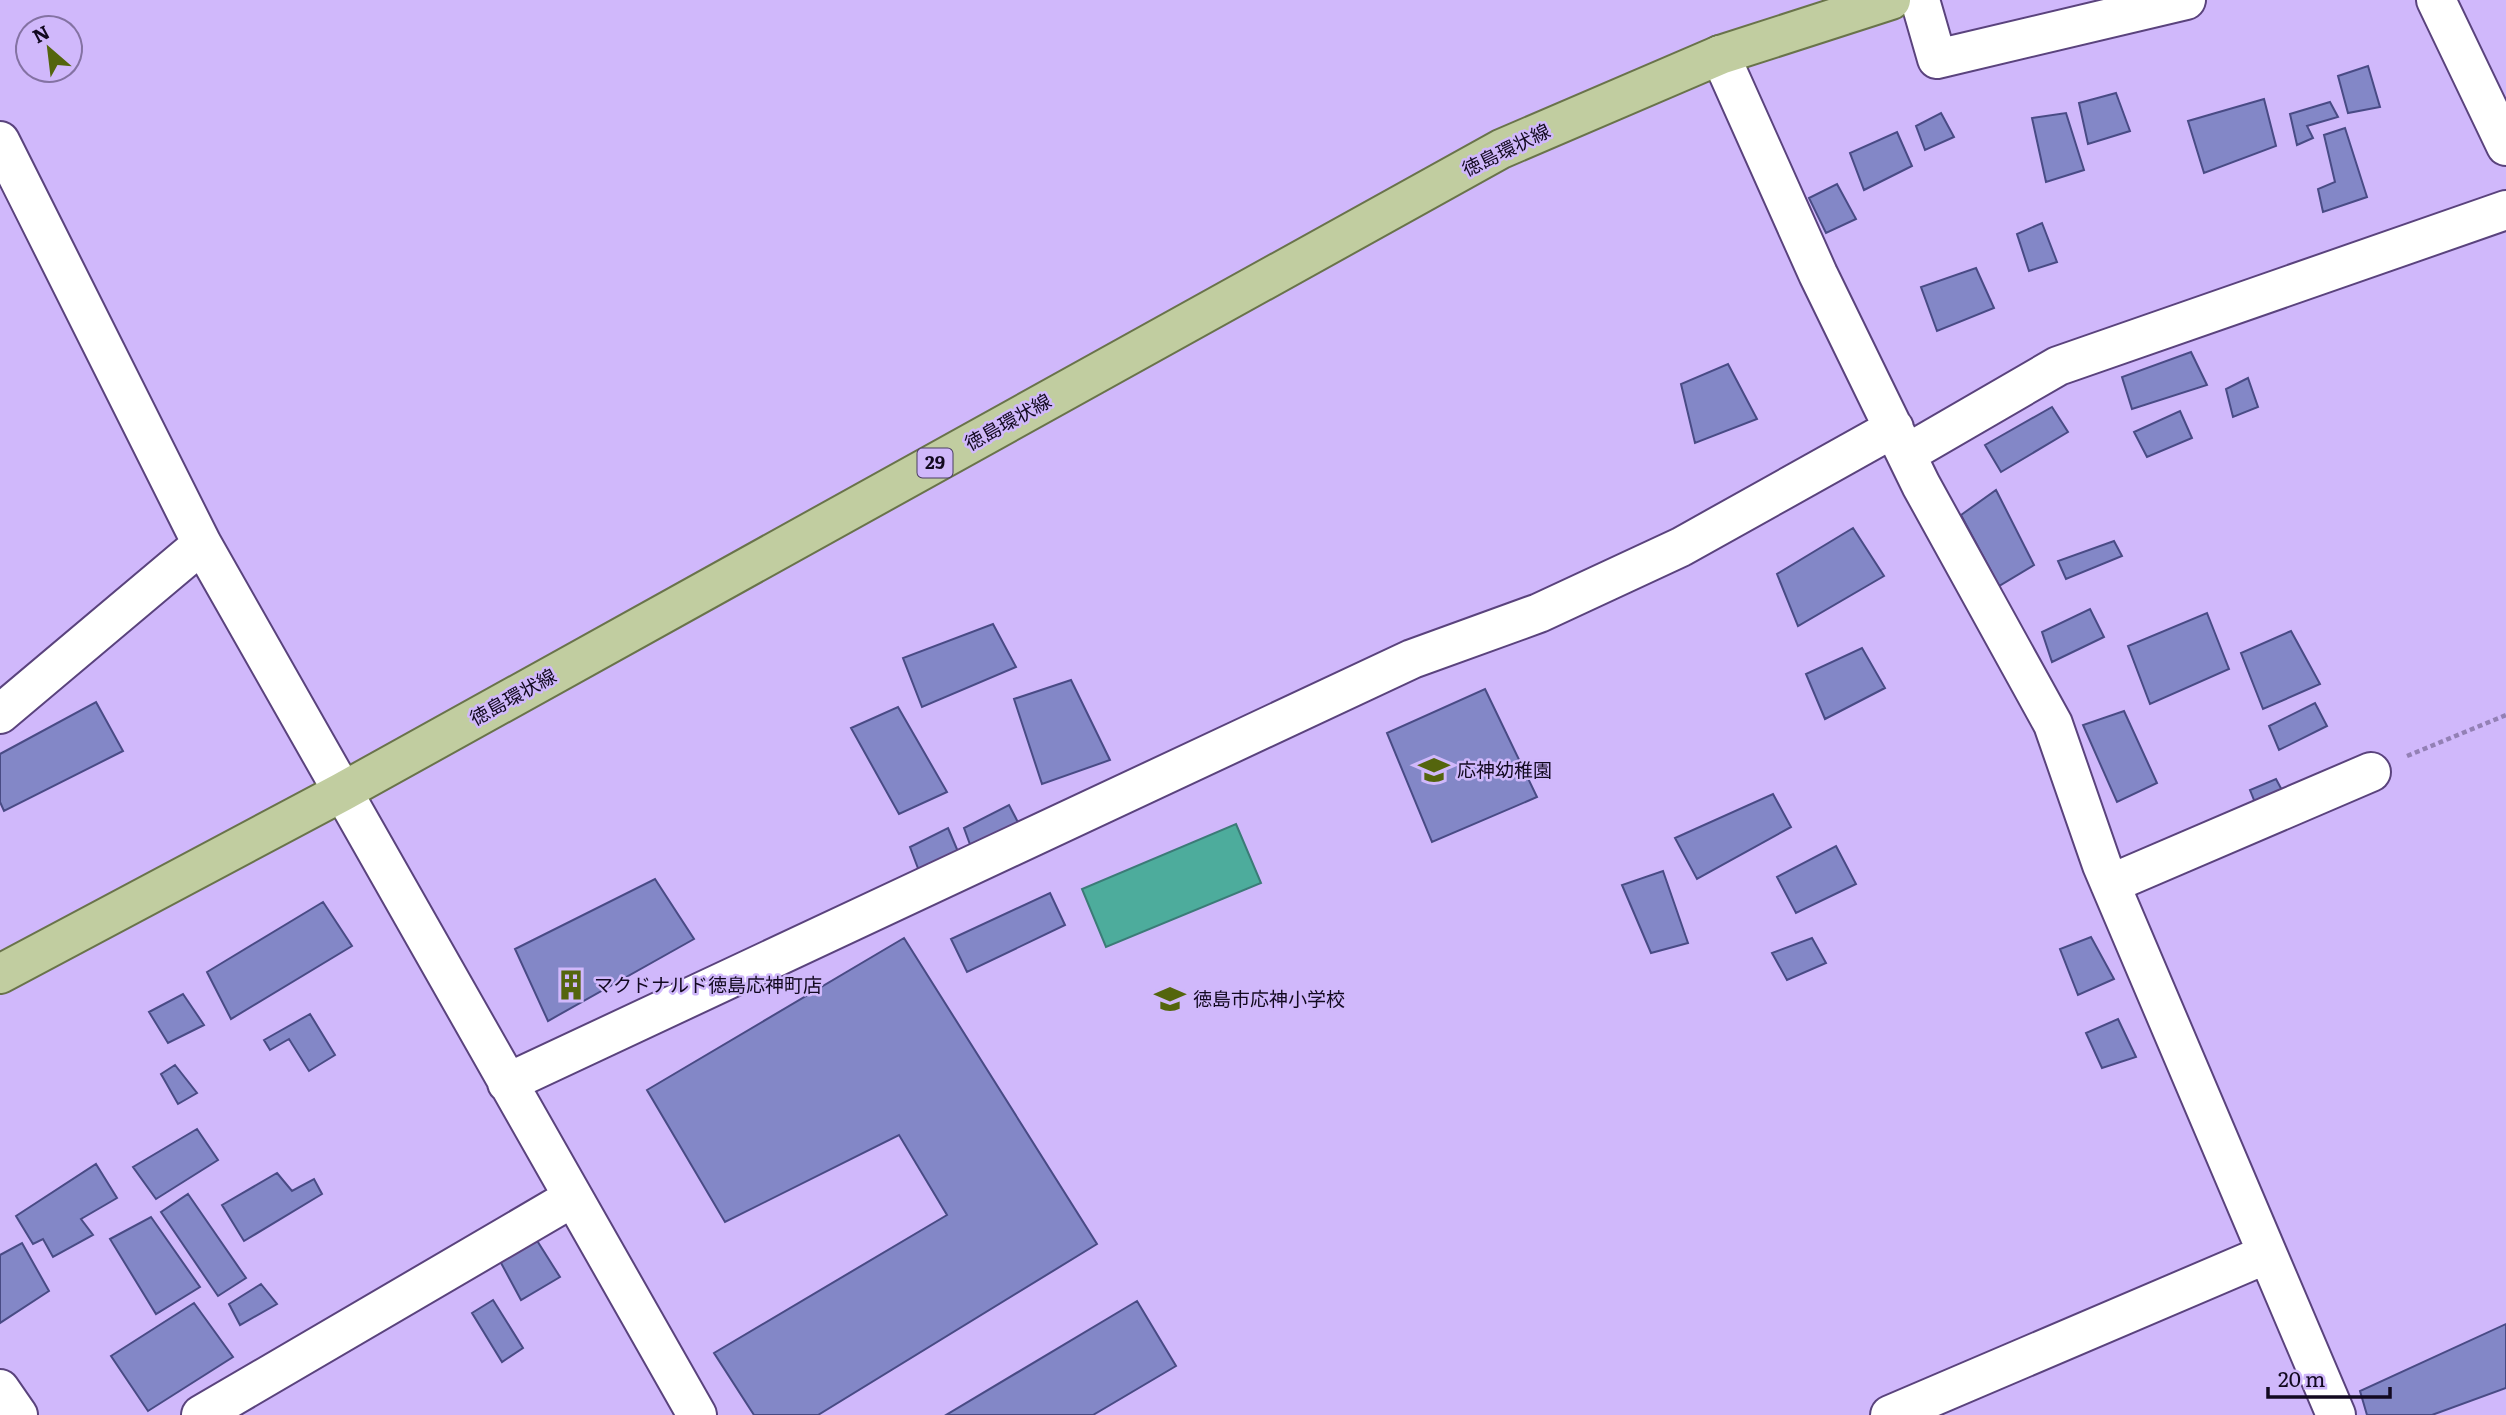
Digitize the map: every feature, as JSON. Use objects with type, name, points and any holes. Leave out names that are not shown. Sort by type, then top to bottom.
[{"type":"main road","name":"徳島環状線","points":[[0,974],[342,792],[1501,149],[1720,55],[1891,0]]},
{"type":"street","points":[[1920,0],[1937,59],[2186,0]]},
{"type":"street","points":[[2436,0],[2506,146]]},
{"type":"street","points":[[1720,55],[1818,274],[1921,485],[2053,724],[2110,884],[2336,1415]]},
{"type":"street","points":[[0,141],[202,544],[696,1415]]},
{"type":"street","points":[[507,1083],[1412,659],[1539,613],[2058,366],[2506,210]]},
{"type":"street","points":[[0,714],[202,544]]},
{"type":"street","points":[[2110,884],[2371,772]]},
{"type":"street","points":[[201,1415],[572,1198]]},
{"type":"street","points":[[1890,1415],[2267,1254]]},
{"type":"street","points":[[0,1389],[19,1415]]},
{"type":"path","points":[[2371,772],[2506,715]]},
{"type":"shaded area","points":[[1236,824],[1261,883],[1106,947],[1082,889]]},
{"type":"building","points":[[2368,66],[2380,107],[2348,113],[2338,76]]},
{"type":"building","points":[[2116,93],[2130,131],[2088,144],[2079,103]]},
{"type":"building","points":[[2264,99],[2276,146],[2204,173],[2188,121]]},
{"type":"building","points":[[2330,102],[2338,117],[2307,126],[2313,138],[2297,145],[2290,114]]},
{"type":"building","points":[[1941,113],[1954,137],[1925,150],[1916,126]]},
{"type":"building","points":[[2066,113],[2084,170],[2046,182],[2032,118]]},
{"type":"building","points":[[2345,128],[2367,197],[2323,212],[2318,189],[2335,182],[2324,135]]},
{"type":"building","points":[[1897,132],[1912,166],[1864,190],[1850,153]]},
{"type":"building","points":[[1837,184],[1856,219],[1826,233],[1809,198]]},
{"type":"building","points":[[2042,223],[2057,262],[2029,271],[2017,234]]},
{"type":"building","points":[[1976,268],[1994,308],[1937,331],[1921,287]]},
{"type":"building","points":[[2191,352],[2207,385],[2132,409],[2122,377]]},
{"type":"building","points":[[1728,364],[1757,419],[1695,443],[1681,384]]},
{"type":"building","points":[[2248,378],[2258,407],[2233,417],[2226,389]]},
{"type":"building","points":[[2052,407],[2068,432],[2001,472],[1985,445]]},
{"type":"building","points":[[2180,411],[2192,438],[2147,457],[2134,432]]},
{"type":"building","points":[[1996,490],[2034,565],[1999,586],[1961,515]]},
{"type":"building","points":[[1853,528],[1884,576],[1798,626],[1777,574]]},
{"type":"building","points":[[2114,541],[2122,556],[2066,579],[2058,561]]},
{"type":"building","points":[[2090,609],[2104,637],[2052,662],[2042,632]]},
{"type":"building","points":[[2207,613],[2229,669],[2150,704],[2128,646]]},
{"type":"building","points":[[993,624],[1016,667],[922,707],[903,658]]},
{"type":"building","points":[[2291,631],[2320,684],[2263,709],[2241,653]]},
{"type":"building","points":[[1862,648],[1885,688],[1825,719],[1806,674]]},
{"type":"building","points":[[1071,680],[1110,760],[1042,784],[1014,699]]},
{"type":"building","points":[[1485,689],[1537,797],[1432,842],[1387,733]]},
{"type":"building","points":[[96,702],[123,751],[4,811],[0,802],[0,754]]},
{"type":"building","points":[[2315,703],[2327,726],[2279,750],[2269,726]]},
{"type":"building","points":[[898,707],[947,792],[899,814],[851,728]]},
{"type":"building","points":[[2124,711],[2157,783],[2117,802],[2083,725]]},
{"type":"building","points":[[2276,779],[2284,794],[2256,805],[2250,790]]},
{"type":"building","points":[[1773,794],[1791,827],[1697,879],[1675,838]]},
{"type":"building","points":[[1009,805],[1021,828],[972,850],[964,828]]},
{"type":"building","points":[[948,828],[959,854],[919,871],[910,847]]},
{"type":"building","points":[[1836,846],[1856,884],[1796,913],[1777,877]]},
{"type":"building","points":[[1663,871],[1688,943],[1651,953],[1622,885]]},
{"type":"building","name":"マクドナルド徳島応神町店","points":[[655,879],[694,939],[548,1021],[515,949]]},
{"type":"building","points":[[1050,893],[1065,925],[967,972],[951,939]]},
{"type":"building","points":[[323,902],[352,946],[231,1019],[207,972]]},
{"type":"building","points":[[2091,937],[2114,979],[2078,995],[2060,949]]},
{"type":"building","points":[[904,938],[1097,1244],[818,1415],[754,1415],[714,1353],[947,1215],[899,1135],[725,1222],[647,1090]]},
{"type":"building","points":[[1812,938],[1826,963],[1787,980],[1772,953]]},
{"type":"building","points":[[183,994],[204,1025],[168,1043],[149,1012]]},
{"type":"building","points":[[310,1014],[335,1055],[309,1071],[289,1039],[270,1050],[264,1040]]},
{"type":"building","points":[[2118,1019],[2136,1057],[2102,1068],[2086,1033]]},
{"type":"building","points":[[175,1065],[197,1093],[178,1104],[161,1074]]},
{"type":"building","points":[[197,1129],[218,1160],[156,1199],[133,1167]]},
{"type":"building","points":[[96,1164],[117,1198],[81,1219],[93,1235],[53,1257],[43,1239],[33,1244],[16,1216]]},
{"type":"building","points":[[277,1173],[292,1191],[314,1179],[322,1194],[244,1241],[222,1205]]},
{"type":"building","points":[[188,1194],[246,1278],[218,1296],[161,1212]]},
{"type":"building","points":[[151,1217],[200,1287],[156,1314],[110,1239]]},
{"type":"building","points":[[536,1239],[560,1277],[521,1300],[500,1261]]},
{"type":"building","points":[[22,1243],[49,1291],[0,1323],[0,1255]]},
{"type":"building","points":[[261,1284],[277,1304],[240,1325],[229,1304]]},
{"type":"building","points":[[493,1300],[523,1348],[502,1362],[472,1313]]},
{"type":"building","points":[[1137,1301],[1176,1366],[1093,1415],[946,1415]]},
{"type":"building","points":[[194,1303],[233,1357],[148,1411],[111,1356]]},
{"type":"building","points":[[2506,1324],[2506,1388],[2432,1415],[2367,1415],[2360,1391]]},
{"type":"place","name":"応神幼稚園","points":[[1434,770]]},
{"type":"place","name":"マクドナルド徳島応神町店","points":[[571,985]]},
{"type":"place","name":"徳島市応神小学校","points":[[1170,999]]}]
